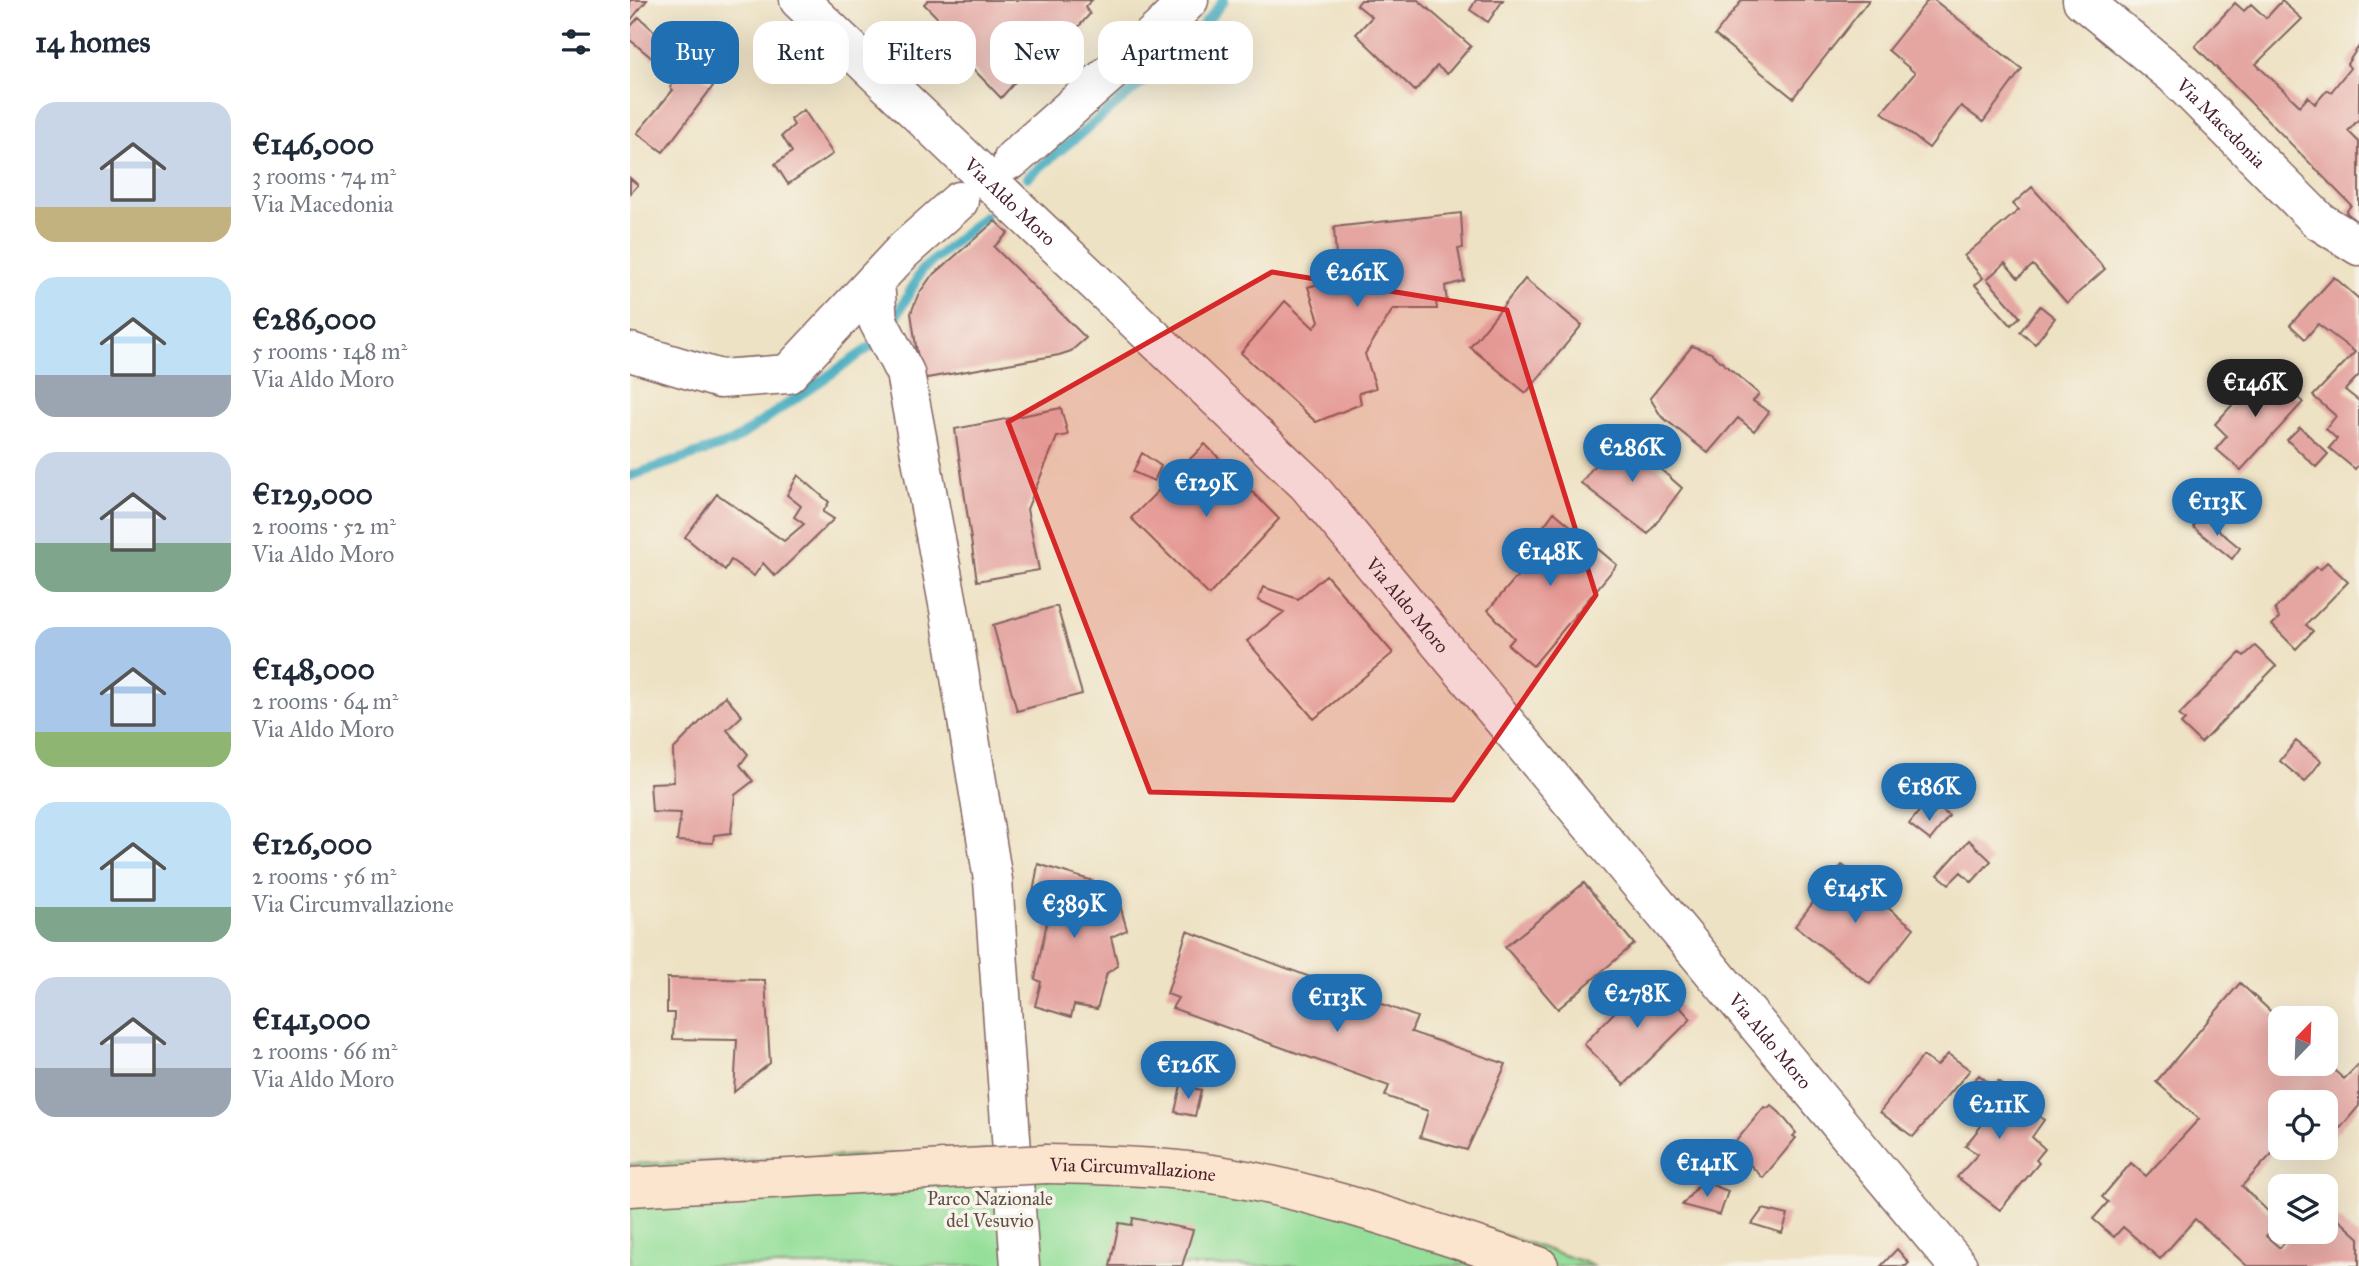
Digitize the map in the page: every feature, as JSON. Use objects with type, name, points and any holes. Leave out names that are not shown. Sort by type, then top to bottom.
[{"type":"main road","name":"Via Circumvallazione","points":[[630,1187],[1048,1164],[1129,1165],[1212,1175],[1264,1185],[1375,1215],[1539,1266]]},
{"type":"street","name":"Via Aldo Moro","points":[[799,0],[1307,484],[1958,1266]]},
{"type":"street","points":[[1013,159],[1189,0]]},
{"type":"street","name":"Via Macedonia","points":[[2082,0],[2174,75],[2319,221],[2359,246]]},
{"type":"street","points":[[630,352],[720,379],[788,374],[903,251],[959,201]]},
{"type":"street","points":[[875,281],[878,321],[905,373],[949,609],[993,880],[1020,1266]]},
{"type":"highlighted area","points":[[1272,272],[1507,310],[1596,595],[1453,800],[1150,792],[1008,422]]},
{"type":"green space","name":"Parco Nazionale del Vesuvio","points":[[1010,1150],[1468,1223],[1596,1266],[630,1266],[630,1164]]},
{"type":"building","points":[[630,0],[647,0],[630,21]]},
{"type":"building","points":[[928,0],[1092,0],[1085,7],[1090,14],[1084,21],[990,21],[990,84],[1013,84],[1001,98],[976,72],[976,21],[941,21],[924,4]]},
{"type":"building","points":[[1361,0],[1418,0],[1471,46],[1447,74],[1437,66],[1415,91],[1356,34],[1372,17],[1357,5]]},
{"type":"building","points":[[1476,0],[1503,0],[1488,22],[1470,10]]},
{"type":"building","points":[[1742,0],[1869,0],[1793,98],[1715,35]]},
{"type":"building","points":[[1928,0],[1934,0],[2022,69],[1983,122],[1961,106],[1929,148],[1882,112],[1915,73],[1888,50]]},
{"type":"building","points":[[2282,1],[2302,19],[2256,64],[2300,106],[2308,97],[2315,104],[2327,90],[2331,92],[2350,68],[2347,64],[2359,46],[2359,119],[2348,131],[2359,142],[2359,224],[2346,212],[2351,205],[2195,46],[2235,3],[2244,11],[2251,4],[2266,18]]},
{"type":"building","points":[[639,17],[651,28],[651,57],[630,40],[630,27]]},
{"type":"building","points":[[673,84],[713,86],[663,152],[637,133],[673,90],[670,87]]},
{"type":"building","points":[[804,110],[833,154],[788,184],[775,164],[792,152],[782,136],[794,125],[790,119]]},
{"type":"building","points":[[630,178],[638,185],[630,194]]},
{"type":"building","points":[[2032,187],[2105,269],[2067,303],[2033,265],[2018,278],[2005,263],[1987,279],[2020,317],[2011,325],[1975,285],[1983,278],[1964,256],[2019,210],[2013,204]]},
{"type":"building","points":[[1461,213],[1463,248],[1458,249],[1464,281],[1445,286],[1447,302],[1436,301],[1437,309],[1393,309],[1365,354],[1376,388],[1359,393],[1361,404],[1316,422],[1241,353],[1285,301],[1314,328],[1319,321],[1308,287],[1329,281],[1336,258],[1334,227]]},
{"type":"building","points":[[995,221],[1008,233],[994,247],[1086,338],[1071,351],[1059,355],[921,379],[911,313],[918,295],[930,278]]},
{"type":"building","points":[[2334,277],[2359,299],[2359,375],[2345,390],[2359,401],[2359,464],[2355,469],[2329,448],[2337,439],[2326,429],[2336,416],[2313,396],[2355,352],[2318,324],[2305,339],[2290,325]]},
{"type":"building","points":[[1525,279],[1582,325],[1526,393],[1470,347]]},
{"type":"building","points":[[2040,306],[2055,318],[2035,344],[2020,332]]},
{"type":"building","points":[[1692,346],[1711,353],[1759,394],[1753,401],[1769,412],[1754,431],[1738,418],[1708,453],[1661,416],[1650,398]]},
{"type":"building","points":[[2264,370],[2303,402],[2241,470],[2216,449],[2227,436],[2215,424]]},
{"type":"building","points":[[1061,408],[1068,435],[1057,437],[1027,509],[1039,570],[977,581],[955,429]]},
{"type":"building","points":[[2300,427],[2328,454],[2316,467],[2287,440]]},
{"type":"building","points":[[1619,433],[1682,488],[1648,534],[1581,483]]},
{"type":"building","points":[[1205,444],[1279,519],[1209,595],[1131,518]]},
{"type":"building","points":[[1142,453],[1161,466],[1154,481],[1133,472]]},
{"type":"building","points":[[798,475],[829,502],[823,512],[834,519],[775,576],[763,563],[754,576],[731,560],[725,570],[685,537],[717,494],[784,541],[804,524],[794,517],[801,506],[787,495]]},
{"type":"building","points":[[1554,512],[1617,565],[1533,666],[1508,645],[1514,638],[1488,610],[1534,557],[1526,550]]},
{"type":"building","points":[[2202,517],[2240,548],[2232,559],[2193,527]]},
{"type":"building","points":[[2327,562],[2348,582],[2306,625],[2313,631],[2296,649],[2272,625],[2279,618],[2275,609],[2316,567],[2321,569]]},
{"type":"building","points":[[1326,575],[1393,653],[1314,719],[1247,641],[1284,612],[1258,600],[1263,587],[1298,599]]},
{"type":"building","points":[[1057,606],[1082,694],[1017,711],[993,625]]},
{"type":"building","points":[[2255,646],[2276,666],[2201,743],[2181,724],[2185,720],[2179,715],[2240,653],[2244,656]]},
{"type":"building","points":[[725,696],[742,716],[727,730],[748,754],[740,765],[753,781],[735,795],[731,833],[714,835],[713,843],[677,841],[681,813],[652,812],[650,783],[674,782],[673,750]]},
{"type":"building","points":[[2296,741],[2321,761],[2305,782],[2280,761]]},
{"type":"building","points":[[1939,808],[1949,816],[1930,840],[1909,824],[1921,809],[1931,817]]},
{"type":"building","points":[[1969,840],[1991,861],[1972,882],[1961,872],[1949,884],[1938,875]]},
{"type":"building","points":[[1038,864],[1093,881],[1101,902],[1118,898],[1127,930],[1111,937],[1118,966],[1107,973],[1097,1009],[1074,1005],[1071,1017],[1035,1006],[1041,982],[1035,979],[1048,917],[1030,911]]},
{"type":"building","points":[[1842,865],[1885,894],[1879,901],[1914,928],[1870,984],[1795,926]]},
{"type":"building","points":[[1584,883],[1634,944],[1558,1009],[1505,947]]},
{"type":"building","points":[[1187,931],[1417,1017],[1411,1032],[1506,1064],[1467,1150],[1420,1137],[1428,1111],[1385,1096],[1389,1086],[1172,1008],[1178,998],[1167,994]]},
{"type":"building","points":[[1650,975],[1691,1019],[1624,1085],[1584,1044]]},
{"type":"building","points":[[667,978],[765,980],[770,1063],[734,1092],[737,1040],[673,1039],[674,1013],[667,1013]]},
{"type":"building","points":[[2240,983],[2268,1009],[2268,1076],[2338,1076],[2338,1074],[2344,1079],[2359,1064],[2359,1106],[2338,1131],[2338,1090],[2268,1090],[2268,1158],[2242,1186],[2268,1211],[2268,1244],[2275,1244],[2280,1248],[2283,1244],[2338,1244],[2338,1219],[2359,1238],[2359,1266],[2247,1266],[2195,1219],[2160,1259],[2123,1227],[2114,1237],[2093,1219],[2108,1202],[2102,1197],[2131,1163],[2146,1176],[2199,1119],[2156,1082]]},
{"type":"building","points":[[1948,1054],[1970,1070],[1913,1137],[1880,1112],[1923,1056],[1937,1066]]},
{"type":"building","points":[[1979,1075],[1994,1087],[1998,1081],[2044,1120],[2032,1137],[2045,1149],[2036,1160],[2039,1163],[2000,1210],[1957,1177],[1978,1154],[1965,1146],[1982,1125],[1954,1102]]},
{"type":"building","points":[[1181,1085],[1201,1090],[1195,1116],[1175,1112]]},
{"type":"building","points":[[1771,1105],[1796,1133],[1793,1136],[1796,1138],[1763,1178],[1732,1146],[1764,1107]]},
{"type":"building","points":[[1702,1181],[1728,1191],[1720,1215],[1682,1205]]},
{"type":"building","points":[[1763,1209],[1788,1215],[1782,1233],[1752,1224]]},
{"type":"building","points":[[1133,1218],[1193,1230],[1182,1266],[1110,1266],[1119,1223],[1132,1225]]},
{"type":"building","points":[[1897,1249],[1909,1263],[1906,1266],[1881,1266]]},
{"type":"waterway","points":[[1028,177],[1186,47],[1224,0]]},
{"type":"waterway","points":[[891,326],[922,270],[985,216]]},
{"type":"waterway","points":[[630,476],[732,442],[879,341]]}]
